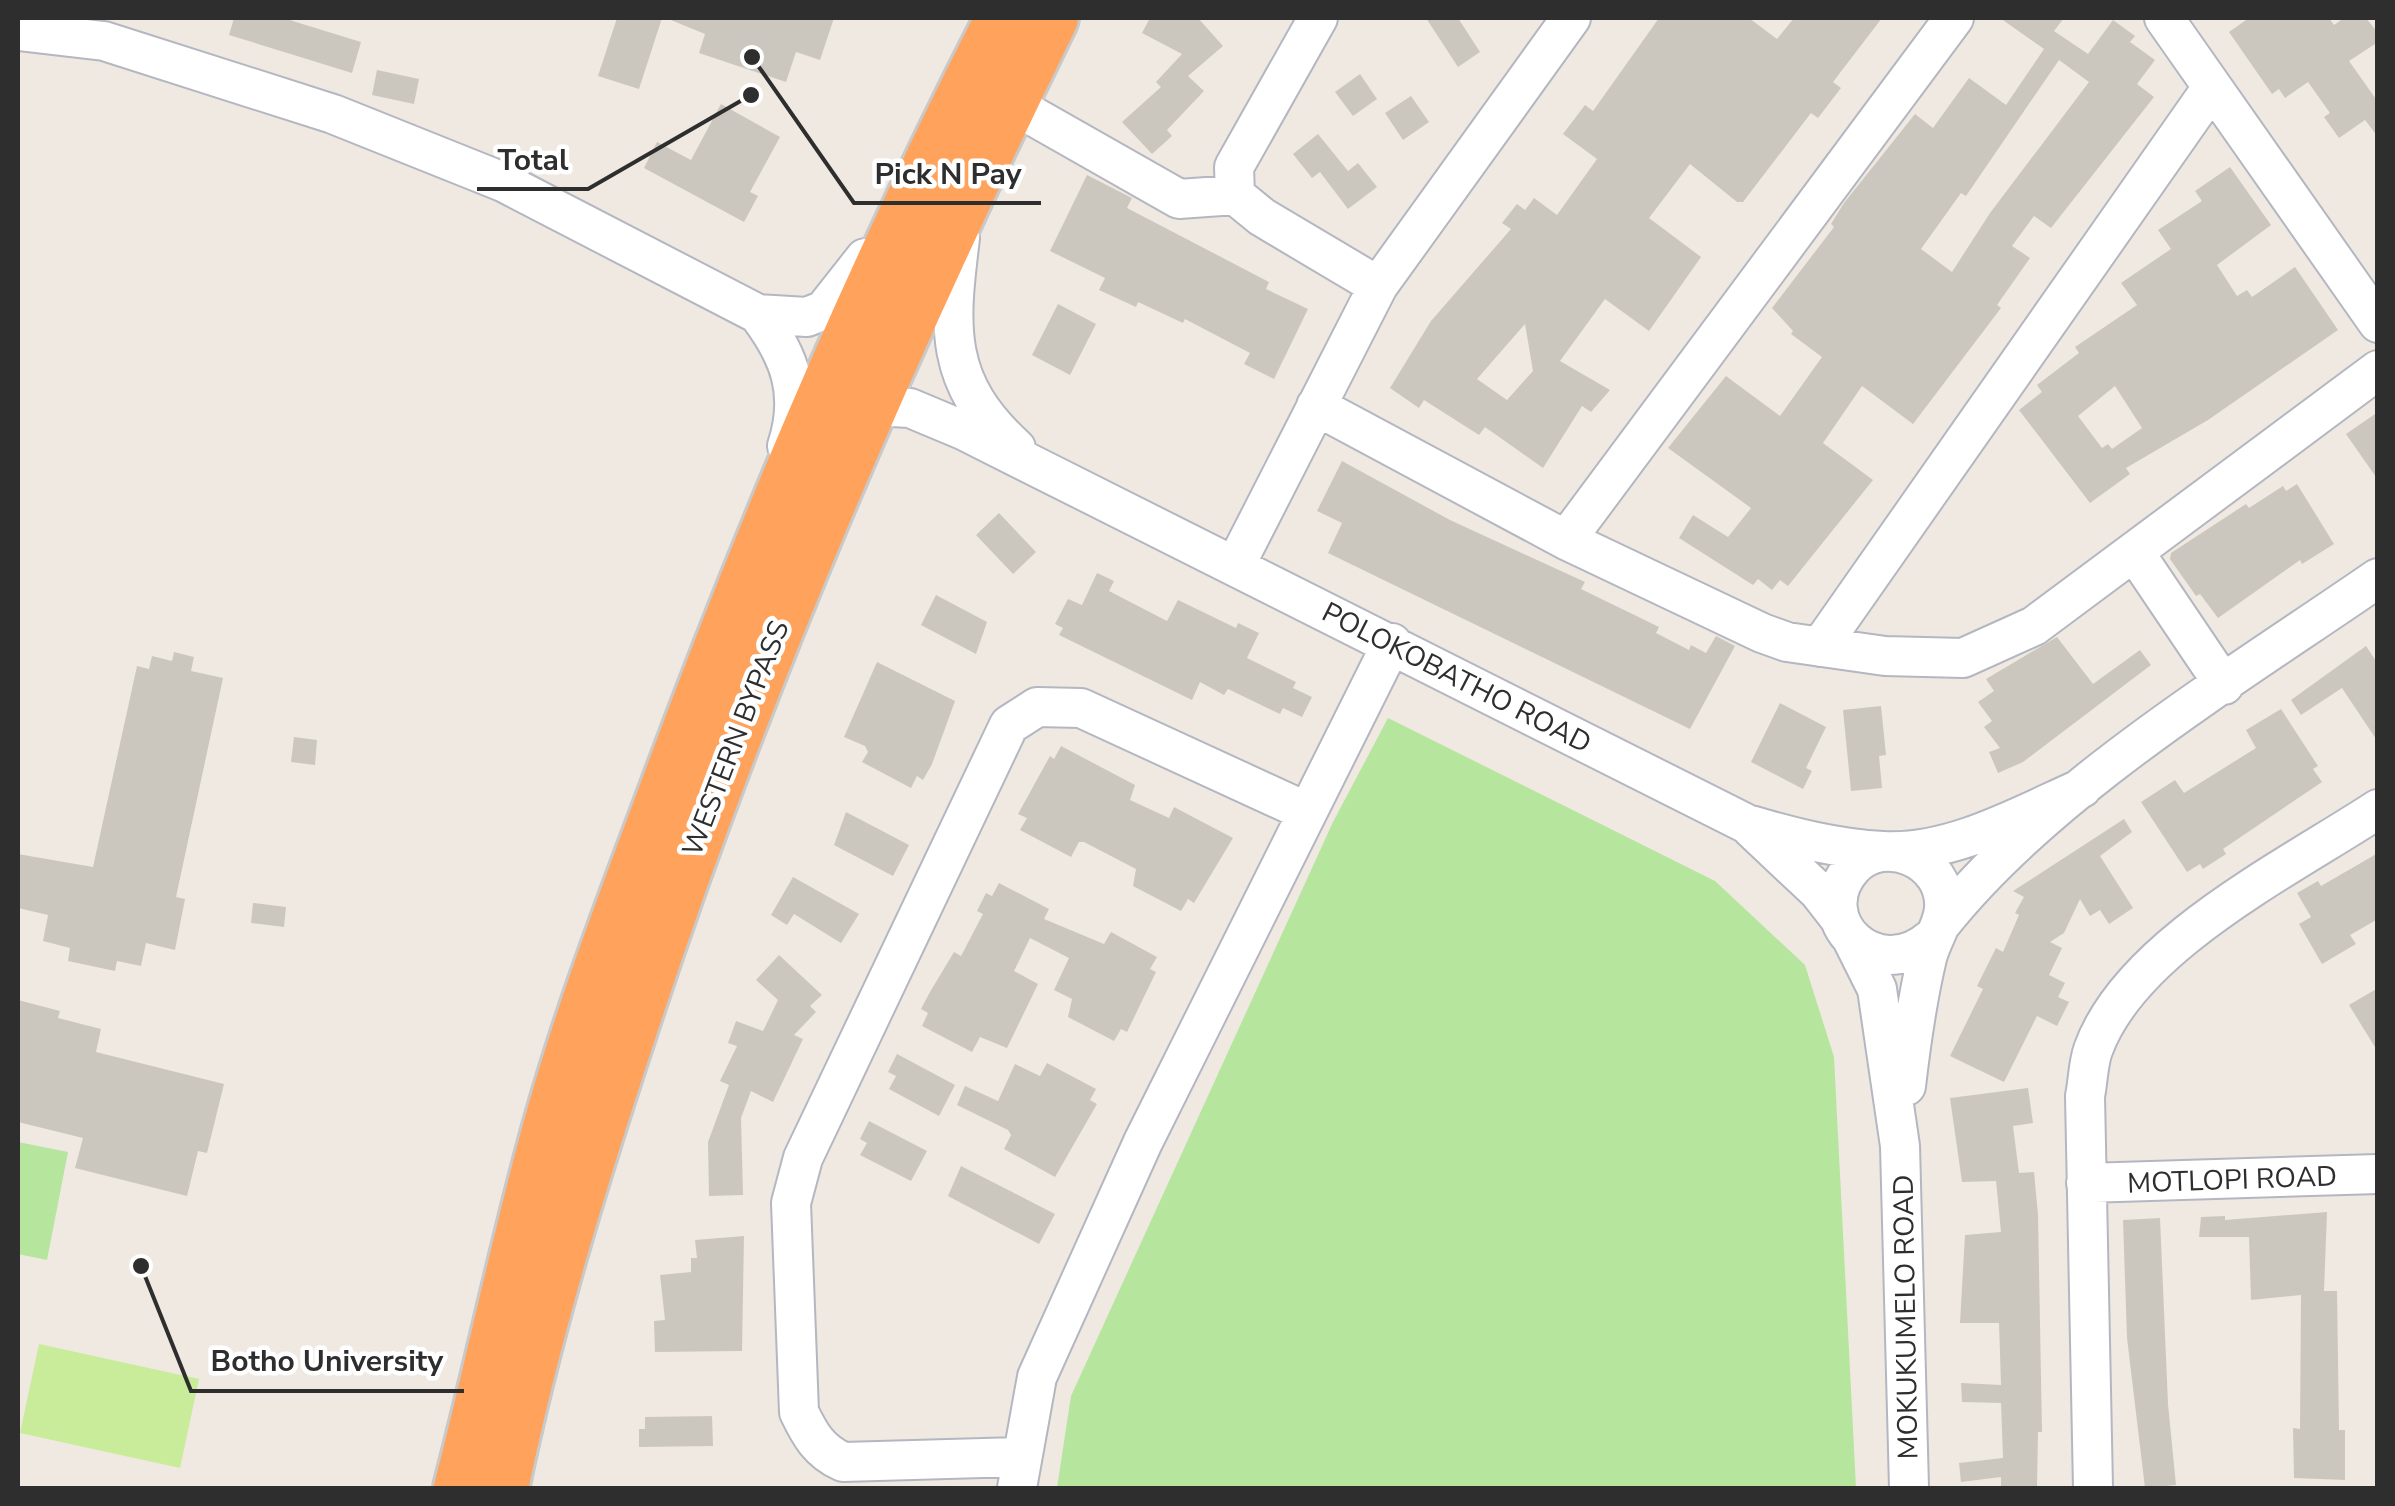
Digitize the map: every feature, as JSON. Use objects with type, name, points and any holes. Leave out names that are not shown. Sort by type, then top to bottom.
[{"type":"highway","name":"WESTERN BYPASS","points":[[502,1488],[524,1384],[578,1196],[673,901],[754,680],[871,406],[1002,18]]},
{"type":"highway","name":"WESTERN BYPASS","points":[[460,1488],[550,1126],[634,876],[738,598],[831,371],[946,182],[1010,103],[1052,18]]},
{"type":"street","points":[[1235,196],[1234,167],[1318,18]]},
{"type":"street","points":[[1235,566],[1378,286],[1571,18]]},
{"type":"street","points":[[1566,540],[1954,18]]},
{"type":"street","points":[[2164,18],[2378,324]]},
{"type":"street","points":[[18,31],[104,41],[333,114],[503,182],[758,314],[807,317],[824,310],[946,182]]},
{"type":"street","points":[[1820,647],[2212,89]]},
{"type":"street","points":[[1010,103],[1179,199],[1235,196],[1262,218],[1378,286]]},
{"type":"street","points":[[946,182],[950,320],[956,353],[986,416],[1041,470]]},
{"type":"street","points":[[738,598],[796,407],[789,361],[758,314]]},
{"type":"street","points":[[1316,406],[1566,540],[1762,634],[1885,656],[1963,658],[2034,626],[2378,370]]},
{"type":"street","name":"POLOKOBATHO ROAD","points":[[871,406],[910,408],[934,416],[1746,824],[1802,840],[1885,852]]},
{"type":"street","points":[[2134,553],[2224,685]]},
{"type":"street","points":[[2082,788],[1956,840],[1885,852],[1852,868],[1838,901],[1846,930],[1867,952],[1902,956],[1936,931],[1978,876],[2082,788],[2378,578]]},
{"type":"street","points":[[1305,811],[1080,708],[1037,707],[1009,725],[803,1158],[791,1203],[800,1412],[810,1437],[827,1455],[843,1462],[1018,1473],[1037,1377],[1143,1142],[1392,643]]},
{"type":"street","points":[[2093,1488],[2085,1096],[2093,1050],[2123,1000],[2162,951],[2378,809]]},
{"type":"street","points":[[1746,824],[1820,892],[1846,930],[1877,989],[1900,1146]]},
{"type":"street","points":[[1885,852],[1920,860],[1942,888],[1936,931],[1918,997],[1900,1146]]},
{"type":"street","name":"MOKUKUMELO ROAD","points":[[1900,1146],[1909,1488]]},
{"type":"street","name":"MOTLOPI ROAD","points":[[2086,1183],[2378,1174]]},
{"type":"green space","points":[[1388,718],[1715,881],[1805,965],[1834,1057],[1856,1488],[1057,1488],[1071,1396],[1333,822]]},
{"type":"green space","points":[[18,1142],[68,1152],[47,1260],[18,1254]]},
{"type":"green space","points":[[39,1344],[199,1379],[180,1468],[20,1433]]},
{"type":"building","points":[[234,18],[283,18],[361,42],[352,73],[229,35]]},
{"type":"building","points":[[617,18],[662,18],[639,89],[598,76]]},
{"type":"building","points":[[666,18],[834,18],[820,60],[796,52],[786,82],[699,53],[705,34]]},
{"type":"building","points":[[1150,18],[1198,18],[1223,46],[1188,76],[1204,91],[1167,130],[1172,136],[1152,154],[1122,122],[1161,87],[1156,82],[1182,54],[1142,33]]},
{"type":"building","points":[[1426,18],[1458,18],[1480,52],[1458,67]]},
{"type":"building","points":[[1659,18],[1749,18],[1777,39],[1794,18],[1882,18],[1833,82],[1841,88],[1818,118],[1811,113],[1743,202],[1737,202],[1690,164],[1649,218],[1701,257],[1649,331],[1605,299],[1560,361],[1610,390],[1591,412],[1582,406],[1543,468],[1485,427],[1479,435],[1424,400],[1419,408],[1390,388],[1431,321],[1511,229],[1502,223],[1517,204],[1525,210],[1534,198],[1557,215],[1597,159],[1563,134],[1585,105],[1593,111]],"holes":[[[1525,324],[1533,371],[1507,400],[1477,379]]]},
{"type":"building","points":[[2000,18],[2064,18],[2054,31],[2088,54],[2113,20],[2135,36],[2130,42],[2155,60],[2137,84],[2154,97],[2051,228],[2034,216],[2012,246],[2030,258],[1997,305],[2001,308],[1913,424],[1862,386],[1823,443],[1873,480],[1788,586],[1780,580],[1772,590],[1758,579],[1753,585],[1679,538],[1693,515],[1728,537],[1751,508],[1668,448],[1726,376],[1780,416],[1822,357],[1791,334],[1793,331],[1772,308],[1834,227],[1831,224],[1844,203],[1915,114],[1933,128],[1969,78],[2006,105],[2044,49]],"holes":[[[2059,60],[2089,82],[1990,213],[1952,272],[1921,249],[1961,193],[1966,196]]]},
{"type":"building","points":[[2249,18],[2329,18],[2334,25],[2344,18],[2366,18],[2378,33],[2378,42],[2349,61],[2378,102],[2378,137],[2365,120],[2339,138],[2324,117],[2330,113],[2308,82],[2285,98],[2279,89],[2272,94],[2229,32]]},
{"type":"building","points":[[377,70],[419,79],[414,104],[372,95]]},
{"type":"building","points":[[1360,74],[1377,99],[1353,116],[1335,92]]},
{"type":"building","points":[[1411,96],[1429,122],[1403,140],[1385,113]]},
{"type":"building","points":[[721,104],[780,137],[750,192],[758,196],[744,222],[644,168],[657,142],[691,160]]},
{"type":"building","points":[[1318,134],[1348,171],[1358,163],[1377,187],[1348,209],[1320,172],[1312,178],[1293,154]]},
{"type":"building","points":[[2230,167],[2271,225],[2217,265],[2237,296],[2247,290],[2252,297],[2295,267],[2338,330],[2208,420],[2126,468],[2130,474],[2090,503],[2019,410],[2042,392],[2037,385],[2079,353],[2075,347],[2137,305],[2121,283],[2171,249],[2158,230],[2202,201],[2195,191]],"holes":[[[2115,386],[2142,428],[2112,449],[2108,444],[2102,448],[2078,416]]]},
{"type":"building","points":[[1087,175],[1132,198],[1127,208],[1269,282],[1266,289],[1308,309],[1274,379],[1244,364],[1250,353],[1185,319],[1183,323],[1138,302],[1136,307],[1099,290],[1105,278],[1050,251]]},
{"type":"building","points":[[1058,304],[1096,324],[1070,375],[1032,355]]},
{"type":"building","points":[[2378,412],[2378,480],[2346,434]]},
{"type":"building","points":[[1342,461],[1450,520],[1585,582],[1581,589],[1659,627],[1656,633],[1689,650],[1691,645],[1706,653],[1716,636],[1735,646],[1690,729],[1328,553],[1342,523],[1317,511]]},
{"type":"building","points":[[2297,484],[2334,544],[2302,564],[2300,560],[2218,618],[2200,594],[2196,596],[2170,559],[2171,553],[2246,504],[2249,508],[2283,486],[2286,491]]},
{"type":"building","points":[[999,513],[1036,552],[1013,574],[976,535]]},
{"type":"building","points":[[1097,573],[1114,581],[1109,591],[1167,621],[1178,600],[1236,628],[1238,623],[1259,633],[1247,658],[1296,682],[1293,688],[1312,697],[1302,717],[1283,708],[1280,714],[1228,689],[1224,695],[1200,682],[1192,700],[1059,635],[1063,628],[1055,624],[1068,599],[1082,605]]},
{"type":"building","points":[[936,595],[987,622],[976,654],[921,625]]},
{"type":"building","points":[[2057,637],[2093,684],[2140,650],[2151,665],[2023,762],[1998,773],[1989,752],[2000,748],[1984,727],[1992,721],[1978,702],[1994,691],[1986,679]]},
{"type":"building","points":[[2366,646],[2378,664],[2378,742],[2342,688],[2301,715],[2291,700]]},
{"type":"building","points":[[174,652],[194,657],[191,671],[223,678],[176,897],[185,899],[175,950],[146,943],[141,966],[117,961],[115,971],[68,961],[70,948],[43,941],[48,915],[18,908],[18,854],[93,867],[137,666],[149,669],[152,656],[172,661]]},
{"type":"building","points":[[877,662],[955,701],[932,764],[923,780],[917,776],[911,788],[862,762],[868,752],[865,746],[844,737]]},
{"type":"building","points":[[1780,703],[1826,727],[1806,768],[1812,771],[1803,789],[1751,762]]},
{"type":"building","points":[[1881,706],[1886,755],[1879,756],[1882,788],[1851,791],[1843,710]]},
{"type":"building","points":[[2281,709],[2318,766],[2313,769],[2322,782],[2223,849],[2226,854],[2203,869],[2200,864],[2187,872],[2141,802],[2175,780],[2184,793],[2256,748],[2246,730]]},
{"type":"building","points":[[294,737],[317,740],[315,765],[291,762]]},
{"type":"building","points":[[1061,746],[1135,785],[1130,800],[1169,818],[1174,807],[1233,838],[1194,903],[1188,899],[1181,911],[1133,886],[1136,869],[1084,842],[1079,842],[1071,857],[1020,830],[1027,818],[1018,814],[1050,756],[1054,759]]},
{"type":"building","points":[[846,812],[909,845],[893,876],[834,845]]},
{"type":"building","points":[[2124,819],[2132,832],[2100,856],[2133,908],[2109,924],[2100,910],[2090,916],[2080,899],[2064,933],[2050,942],[2062,948],[2049,975],[2065,983],[2058,997],[2069,1002],[2057,1026],[2037,1016],[2004,1082],[1950,1056],[1983,989],[1977,986],[1996,948],[2003,952],[2019,915],[2015,913],[2024,897],[2013,891]]},
{"type":"building","points":[[2378,853],[2378,919],[2350,935],[2356,944],[2322,964],[2299,924],[2311,917],[2297,893],[2318,881],[2321,886]]},
{"type":"building","points":[[793,877],[859,914],[841,943],[794,914],[787,925],[771,915]]},
{"type":"building","points":[[999,883],[1049,909],[1044,919],[1104,944],[1111,932],[1157,957],[1150,969],[1156,972],[1127,1032],[1121,1029],[1114,1041],[1068,1017],[1072,999],[1054,990],[1069,958],[1030,938],[1014,971],[1038,984],[1007,1048],[980,1037],[972,1052],[922,1026],[928,1013],[921,1009],[930,992],[954,952],[961,956],[983,914],[977,911],[986,893],[992,896]]},
{"type":"building","points":[[253,903],[286,907],[284,927],[251,923]]},
{"type":"building","points":[[779,955],[822,995],[810,1006],[816,1012],[794,1035],[803,1039],[773,1102],[751,1091],[741,1118],[743,1195],[709,1196],[708,1142],[729,1085],[720,1081],[737,1046],[728,1043],[736,1021],[763,1031],[778,1000],[756,980]]},
{"type":"building","points":[[2378,988],[2378,1052],[2349,1005]]},
{"type":"building","points":[[18,1000],[60,1011],[58,1018],[101,1029],[96,1052],[224,1084],[207,1153],[198,1151],[187,1196],[75,1168],[83,1138],[18,1122]]},
{"type":"building","points":[[897,1054],[955,1085],[939,1116],[889,1089],[896,1076],[888,1072]]},
{"type":"building","points":[[1047,1063],[1096,1089],[1090,1100],[1097,1104],[1055,1177],[1004,1149],[1011,1135],[1008,1130],[957,1105],[965,1086],[998,1101],[1015,1064],[1040,1076]]},
{"type":"building","points":[[2028,1088],[2033,1123],[2013,1126],[2019,1173],[2034,1172],[2042,1432],[2038,1432],[2037,1488],[2001,1488],[2001,1477],[1961,1482],[1959,1463],[2003,1458],[2001,1403],[1962,1402],[1961,1383],[2001,1385],[1999,1323],[1960,1323],[1965,1235],[2001,1232],[1996,1181],[1962,1182],[1950,1098]]},
{"type":"building","points":[[869,1121],[927,1151],[911,1181],[860,1155],[867,1143],[860,1139]]},
{"type":"building","points":[[961,1166],[1055,1214],[1039,1244],[948,1196]]},
{"type":"building","points":[[2327,1212],[2324,1291],[2337,1291],[2339,1430],[2345,1430],[2345,1480],[2294,1478],[2293,1428],[2300,1429],[2301,1295],[2251,1300],[2249,1237],[2199,1237],[2201,1217],[2225,1216],[2225,1220]]},
{"type":"building","points":[[2160,1218],[2168,1404],[2176,1485],[2145,1488],[2127,1338],[2123,1220]]},
{"type":"building","points":[[744,1236],[742,1351],[655,1352],[654,1321],[665,1320],[660,1275],[691,1272],[691,1258],[697,1258],[695,1240]]},
{"type":"building","points":[[712,1416],[713,1446],[639,1447],[639,1429],[645,1429],[645,1417]]},
{"type":"place","name":"Pick N Pay","points":[[752,57]]},
{"type":"place","name":"Total","points":[[751,95]]},
{"type":"place","name":"Botho University","points":[[141,1266]]}]
